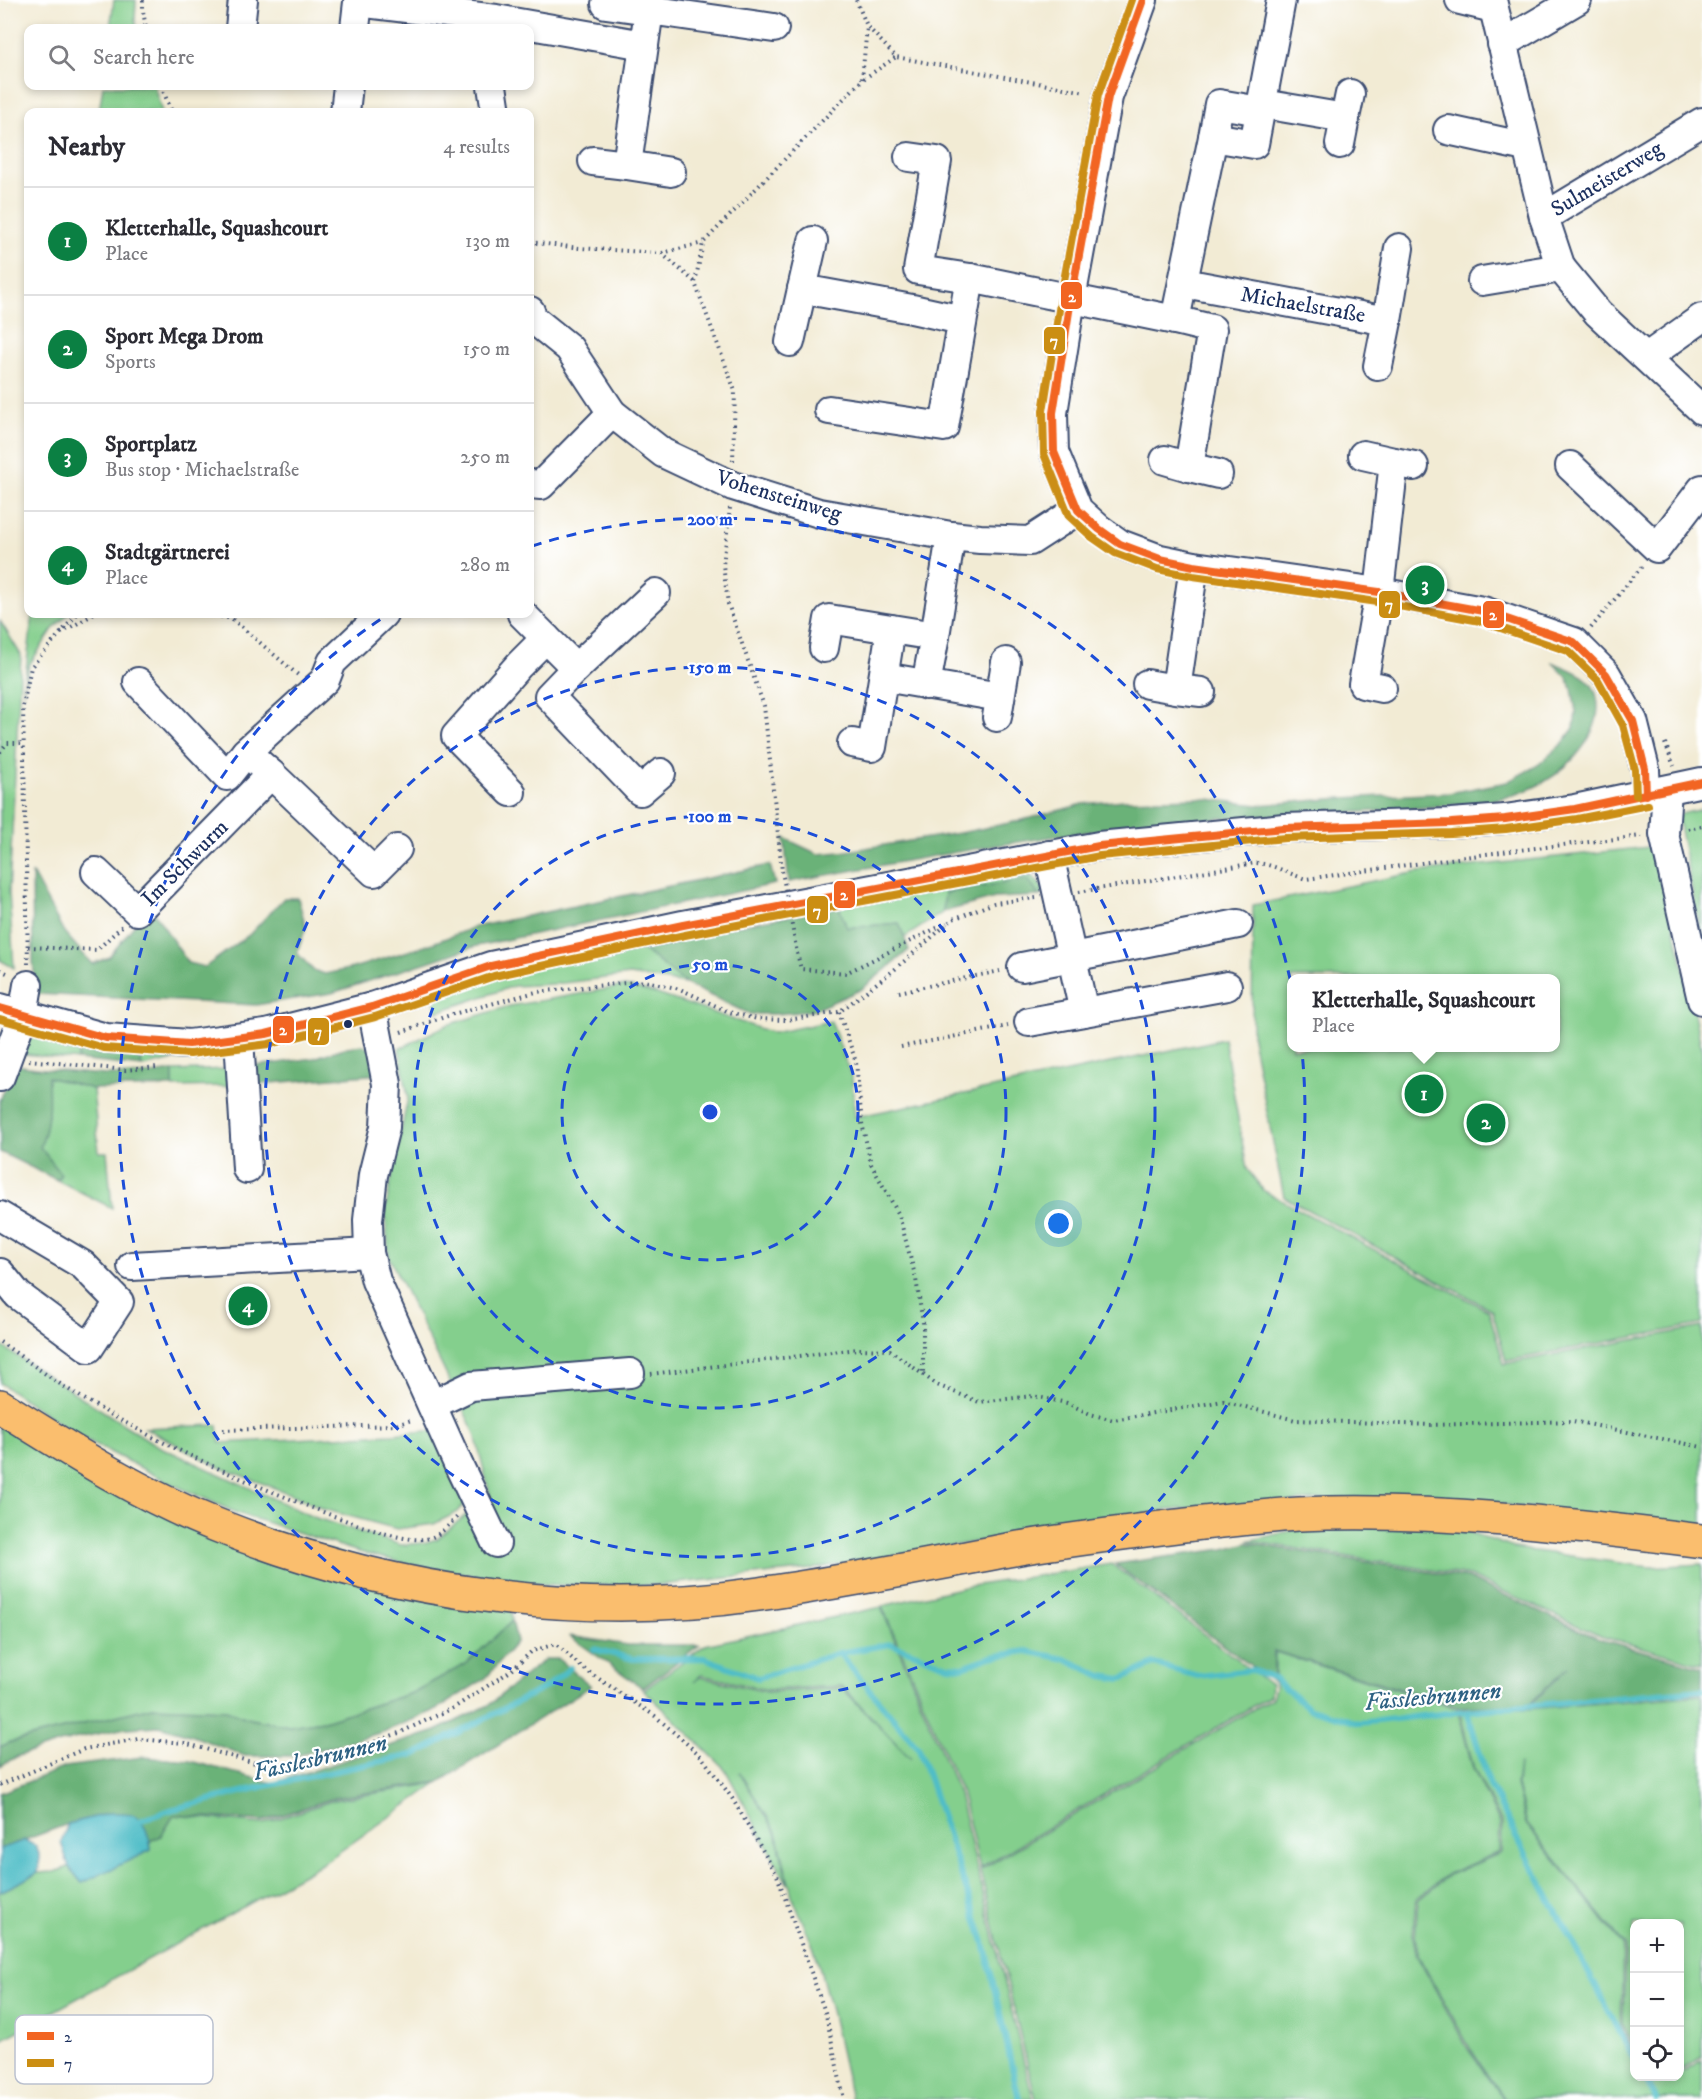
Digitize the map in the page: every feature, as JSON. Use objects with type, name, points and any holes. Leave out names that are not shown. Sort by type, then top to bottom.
[{"type":"main road","points":[[0,1406],[56,1442],[122,1479],[221,1527],[280,1548],[399,1580],[460,1592],[517,1598],[634,1604],[697,1601],[804,1587],[1106,1535],[1297,1514],[1449,1516],[1537,1522],[1702,1541]]},
{"type":"street","points":[[240,24],[243,0]]},
{"type":"street","points":[[1143,0],[1108,97],[1071,299],[1053,413],[1054,452],[1078,510],[1099,530],[1120,544],[1160,559],[1194,566],[1379,592],[1483,611],[1574,642],[1606,674],[1633,721],[1645,769],[1657,793],[1664,834],[1702,1000]]},
{"type":"street","points":[[1175,320],[1213,137],[1254,144],[1281,0]]},
{"type":"street","name":"Sulmeisterweg","points":[[1460,0],[1492,4],[1544,217],[1561,268],[1598,313],[1702,410]]},
{"type":"street","points":[[1502,44],[1577,0]]},
{"type":"street","points":[[601,39],[606,2],[774,28]]},
{"type":"street","points":[[357,10],[402,4],[496,24]]},
{"type":"street","points":[[627,165],[649,10]]},
{"type":"street","points":[[534,29],[644,45]]},
{"type":"street","points":[[345,108],[348,90]]},
{"type":"street","points":[[493,90],[495,108]]},
{"type":"street","points":[[1260,111],[1269,105],[1345,119]]},
{"type":"street","name":"Sulmeisterweg","points":[[1544,217],[1702,122]]},
{"type":"street","points":[[1448,130],[1526,147]]},
{"type":"street","points":[[909,157],[948,163],[918,270],[912,309]]},
{"type":"street","points":[[593,161],[670,172]]},
{"type":"street","points":[[790,342],[813,241]]},
{"type":"street","name":"Michaelstraße","points":[[1378,366],[1398,248]]},
{"type":"street","points":[[1482,281],[1561,268]]},
{"type":"street","points":[[918,270],[970,278],[1212,329]]},
{"type":"street","points":[[829,410],[944,427],[970,278]]},
{"type":"street","name":"Michaelstraße","points":[[1184,283],[1387,321]]},
{"type":"street","points":[[802,289],[962,320]]},
{"type":"street","name":"Michaelstraße","points":[[1218,474],[1177,464],[1220,290]]},
{"type":"street","points":[[1647,357],[1702,318]]},
{"type":"street","name":"Vohensteinweg","points":[[534,319],[569,348],[612,413],[663,453],[733,486],[819,513],[951,536],[1030,541],[1078,510]]},
{"type":"street","points":[[534,484],[541,485],[612,413]]},
{"type":"street","points":[[1364,455],[1404,464],[1379,592],[1364,685]]},
{"type":"street","points":[[1570,466],[1657,548],[1702,489]]},
{"type":"street","points":[[926,685],[951,536]]},
{"type":"street","points":[[1147,684],[1188,690],[1194,566]]},
{"type":"street","points":[[549,696],[656,593]]},
{"type":"street","points":[[824,648],[831,608],[891,629],[934,636]]},
{"type":"street","points":[[227,776],[246,752],[325,680],[332,662],[379,618]]},
{"type":"street","points":[[526,618],[576,668]]},
{"type":"street","points":[[872,747],[891,629]]},
{"type":"street","points":[[511,792],[446,729],[546,638]]},
{"type":"street","points":[[884,677],[926,685],[999,707],[1006,662]]},
{"type":"street","points":[[519,665],[642,789]]},
{"type":"street","name":"Im Schwurm","points":[[138,682],[248,799]]},
{"type":"street","points":[[246,752],[374,873],[397,849]]},
{"type":"street","name":"Im Schwurm","points":[[96,872],[137,911],[271,774]]},
{"type":"street","points":[[11,1011],[106,1038],[189,1044],[239,1038],[266,1034],[372,1007],[491,966],[684,925],[1099,846],[1284,828],[1505,819],[1575,809],[1702,782]]},
{"type":"street","points":[[1049,855],[1084,1012]]},
{"type":"street","points":[[1022,967],[1238,924]]},
{"type":"street","points":[[0,1077],[11,1011],[28,985]]},
{"type":"street","points":[[1029,1022],[1227,986]]},
{"type":"street","points":[[372,1007],[387,1084],[385,1127],[373,1175],[368,1220],[369,1253],[376,1281],[496,1543]]},
{"type":"street","points":[[239,1038],[247,1169]]},
{"type":"street","points":[[0,1216],[83,1265],[119,1302],[89,1348],[18,1295],[0,1274]]},
{"type":"street","points":[[132,1266],[369,1253]]},
{"type":"street","points":[[432,1405],[471,1386],[630,1373]]},
{"type":"path","points":[[143,0],[145,24]]},
{"type":"path","points":[[856,0],[867,26],[896,57],[1108,97]]},
{"type":"path","points":[[862,80],[867,26]]},
{"type":"path","points":[[534,242],[579,248],[662,253],[702,243],[862,80],[896,57]]},
{"type":"path","points":[[163,90],[170,108]]},
{"type":"path","points":[[695,283],[702,243]]},
{"type":"path","points":[[662,253],[695,283],[735,391],[733,486],[723,565],[728,604],[764,706],[782,871],[801,969],[846,974],[953,920],[994,903],[1057,896],[1256,863],[1268,864],[1306,879],[1501,852],[1664,834],[1702,826]]},
{"type":"path","points":[[1574,642],[1590,630],[1657,548]]},
{"type":"path","points":[[28,985],[22,706],[31,667],[73,618]]},
{"type":"path","points":[[58,635],[87,618]]},
{"type":"path","points":[[227,618],[232,619],[314,689]]},
{"type":"path","points":[[0,752],[7,743],[23,743]]},
{"type":"path","points":[[28,947],[97,950],[137,911]]},
{"type":"path","points":[[380,1040],[453,1014],[536,992],[646,981],[680,989],[729,1012],[757,1019],[787,1020],[839,1012],[894,970],[953,920]]},
{"type":"path","points":[[899,992],[1022,967]]},
{"type":"path","points":[[839,1012],[856,1062],[862,1123],[871,1164],[899,1215],[916,1279],[923,1323],[923,1373]]},
{"type":"path","points":[[900,1047],[1029,1022]]},
{"type":"path","points":[[0,1342],[71,1391],[142,1432],[224,1472],[363,1526],[404,1537],[424,1539],[440,1533],[475,1500]]},
{"type":"path","points":[[630,1373],[659,1374],[857,1349],[890,1350],[937,1385],[979,1402],[1033,1396],[1067,1403],[1090,1414],[1113,1420],[1223,1401],[1295,1420],[1430,1425],[1573,1421],[1702,1447]]},
{"type":"path","points":[[223,1430],[396,1425],[414,1419],[432,1405]]},
{"type":"path","points":[[0,1785],[84,1749],[138,1739],[184,1743],[262,1765],[290,1767],[342,1755],[399,1733],[455,1707],[512,1670],[532,1651],[556,1644],[584,1669],[656,1716],[701,1756],[732,1798],[777,1875],[825,2015],[844,2099]]},
{"type":"green space","points":[[114,0],[136,0],[136,24],[111,24]]},
{"type":"green space","points":[[102,90],[155,90],[161,108],[100,108]]},
{"type":"green space","points":[[32,618],[64,618],[53,629],[29,665],[23,693]]},
{"type":"green space","points":[[0,621],[21,655],[9,892],[14,968],[0,960]]},
{"type":"green space","points":[[1552,662],[1576,672],[1589,682],[1597,697],[1596,720],[1584,745],[1565,767],[1542,783],[1518,794],[1468,804],[1352,813],[1224,818],[1114,829],[1005,844],[789,882],[784,838],[818,854],[965,832],[1083,804],[1124,800],[1199,798],[1258,805],[1449,793],[1507,782],[1538,765],[1563,743],[1574,728],[1576,712],[1572,689],[1566,676]]},
{"type":"green space","points":[[1702,809],[1702,940],[1677,815]]},
{"type":"green space","points":[[1658,846],[1702,1049],[1702,1324],[1506,1361],[1492,1310],[1284,1197],[1252,1038],[1253,905],[1418,872]]},
{"type":"green space","points":[[770,865],[775,884],[477,946],[332,993],[256,1005],[36,994],[33,961],[32,873],[64,932],[92,964],[109,957],[139,919],[152,909],[188,963],[205,967],[250,934],[284,898],[298,898],[306,927],[297,953],[313,970],[325,974],[425,946],[475,927]]},
{"type":"green space","points":[[1015,871],[1033,877],[1045,892],[1039,896],[1027,879],[945,893],[943,912],[904,938],[899,923],[846,928],[839,907]]},
{"type":"green space","points":[[1028,879],[1039,896],[995,898],[943,912],[945,893]]},
{"type":"green space","points":[[839,907],[847,928],[899,923],[909,950],[862,989],[812,1011],[749,1014],[686,984],[636,944]]},
{"type":"green space","points":[[636,944],[686,984],[630,975],[555,984],[514,986],[437,1012],[433,996],[493,973]]},
{"type":"green space","points":[[625,986],[657,994],[773,1033],[831,1021],[852,1079],[855,1117],[1224,1039],[1247,1169],[1264,1191],[1489,1311],[1504,1364],[1702,1327],[1702,1532],[1472,1500],[1332,1499],[1168,1510],[812,1569],[659,1585],[558,1585],[518,1582],[412,1565],[359,1552],[237,1513],[170,1483],[79,1436],[0,1383],[0,1345],[156,1445],[313,1517],[401,1545],[437,1539],[490,1495],[475,1434],[389,1257],[385,1211],[408,1097],[399,1049],[447,1025],[510,1006]]},
{"type":"green space","points":[[26,1032],[79,1049],[77,1060],[15,1053]]},
{"type":"green space","points":[[362,1045],[370,1048],[380,1074],[247,1085],[249,1067],[314,1058],[347,1047]]},
{"type":"green space","points":[[79,1049],[139,1054],[142,1067],[77,1060]]},
{"type":"green space","points":[[229,1052],[230,1058],[174,1060],[142,1067],[139,1054]]},
{"type":"green space","points":[[13,1065],[113,1075],[173,1071],[173,1087],[93,1089],[48,1077],[49,1104],[40,1147],[61,1174],[57,1180],[0,1152],[0,1101]]},
{"type":"green space","points":[[229,1069],[231,1086],[173,1087],[173,1071]]},
{"type":"green space","points":[[47,1077],[93,1089],[99,1152],[107,1152],[112,1208],[57,1180],[61,1174],[40,1147],[46,1130],[48,1113]]},
{"type":"green space","points":[[0,1425],[83,1471],[511,1608],[512,1621],[466,1664],[412,1693],[324,1721],[289,1726],[250,1719],[226,1710],[152,1707],[11,1742],[0,1747]]},
{"type":"green space","points":[[218,1425],[220,1443],[438,1430],[465,1503],[458,1512],[434,1524],[397,1529],[323,1509],[296,1496],[219,1467],[145,1428]]},
{"type":"green space","points":[[1323,1523],[1446,1524],[1514,1548],[1649,1567],[1702,1564],[1702,1664],[1600,1636],[1470,1576],[1248,1541]]},
{"type":"green space","points":[[1247,1543],[1468,1578],[1599,1639],[1702,1667],[1702,1693],[1528,1707],[1569,1667],[1527,1706],[1460,1707],[1274,1651],[1274,1683],[1115,1564],[1224,1549]]},
{"type":"green space","points":[[1111,1564],[1271,1685],[1270,1696],[980,1868],[962,1794],[882,1606],[965,1587]]},
{"type":"green space","points":[[881,1607],[959,1794],[1033,2099],[851,2099],[815,1951],[792,1896],[777,1832],[739,1772],[776,1832],[788,1885],[725,1769],[644,1690],[705,1645]],"holes":[[[701,1675],[767,1690],[842,1686],[911,1759],[842,1688],[767,1692],[700,1677],[694,1682]]]},
{"type":"green space","points":[[512,1621],[517,1641],[486,1678],[436,1710],[383,1732],[296,1756],[245,1756],[159,1726],[126,1728],[73,1739],[18,1756],[0,1766],[0,1747],[11,1742],[152,1707],[226,1710],[250,1719],[289,1726],[324,1721],[412,1693],[466,1664]]},
{"type":"green space","points":[[569,1636],[628,1645],[699,1645],[643,1688]]},
{"type":"green space","points":[[1275,1652],[1457,1708],[1473,1769],[1500,1823],[1499,1852],[1448,1874],[1416,1899],[1413,1937],[1417,1956],[1468,2049],[1504,2099],[1036,2099],[980,1870],[1272,1698],[1275,1688]]},
{"type":"green space","points":[[545,1659],[558,1659],[591,1686],[439,1782],[334,1798],[264,1821],[174,1815],[161,1836],[150,1841],[140,1821],[110,1813],[68,1824],[0,1849],[0,1793],[65,1767],[143,1757],[190,1761],[273,1783],[436,1731],[489,1705]]},
{"type":"green space","points":[[1702,1695],[1702,2057],[1684,2068],[1684,1919],[1630,1919],[1630,2038],[1623,2025],[1625,1945],[1527,1824],[1517,1785],[1519,1763],[1516,1785],[1526,1824],[1623,1945],[1621,2026],[1630,2043],[1630,2081],[1684,2081],[1684,2071],[1702,2060],[1702,2099],[1505,2099],[1471,2050],[1419,1957],[1415,1938],[1418,1900],[1449,1875],[1501,1853],[1502,1823],[1474,1769],[1459,1709],[1527,1709]]},
{"type":"green space","points":[[438,1783],[323,1863],[47,2015],[15,2015],[15,2033],[0,2041],[0,1892],[38,1873],[54,1872],[69,1867],[81,1882],[151,1850],[150,1841],[161,1836],[174,1815],[263,1824],[334,1800]]},
{"type":"water","points":[[110,1813],[129,1813],[138,1817],[146,1830],[151,1850],[82,1883],[69,1867],[61,1842],[68,1824]]},
{"type":"water","points":[[25,1840],[36,1846],[40,1857],[38,1873],[0,1892],[0,1849]]},
{"type":"waterway","name":"Fässlesbrunnen","points":[[594,1649],[633,1659],[704,1658],[758,1678],[839,1653],[891,1644],[948,1666],[962,1667],[991,1657],[1026,1651],[1065,1659],[1102,1676],[1121,1679],[1154,1664],[1198,1676],[1252,1670],[1273,1678],[1310,1709],[1359,1723],[1702,1690]]},
{"type":"waterway","points":[[839,1653],[919,1749],[984,1942],[1019,2099]]},
{"type":"waterway","name":"Fässlesbrunnen","points":[[134,1823],[170,1810],[261,1787],[416,1754],[548,1686],[570,1668]]},
{"type":"waterway","points":[[1467,1711],[1490,1786],[1630,2051]]},
{"type":"waterway","points":[[1647,2081],[1656,2099]]},
{"type":"transit line","name":"7","points":[[1132,0],[1098,95],[1061,297],[1043,411],[1044,454],[1069,516],[1092,537],[1115,553],[1157,569],[1377,602],[1480,621],[1568,651],[1598,680],[1623,725],[1635,770],[1636,795]]},
{"type":"transit line","name":"2","points":[[1143,0],[1108,97],[1071,299],[1053,413],[1054,452],[1078,510],[1120,544],[1160,559],[1194,566],[1379,592],[1483,611],[1574,642],[1606,674],[1633,721],[1645,769],[1646,795]]},
{"type":"transit line","name":"2","points":[[0,1008],[106,1038],[189,1044],[266,1034],[372,1007],[491,966],[683,925],[1099,846],[1284,828],[1505,819],[1575,809],[1702,782]]},
{"type":"transit line","name":"7","points":[[0,1019],[104,1048],[190,1054],[269,1044],[375,1017],[494,976],[685,935],[1100,856],[1285,838],[1506,829],[1577,819],[1648,805]]},
{"type":"place","name":"Sportplatz","points":[[1425,585]]},
{"type":"place","name":"Kletterhalle, Squashcourt","points":[[1424,1094]]},
{"type":"place","name":"Sport Mega Drom","points":[[1486,1123]]},
{"type":"place","name":"Stadtgärtnerei","points":[[248,1306]]}]
